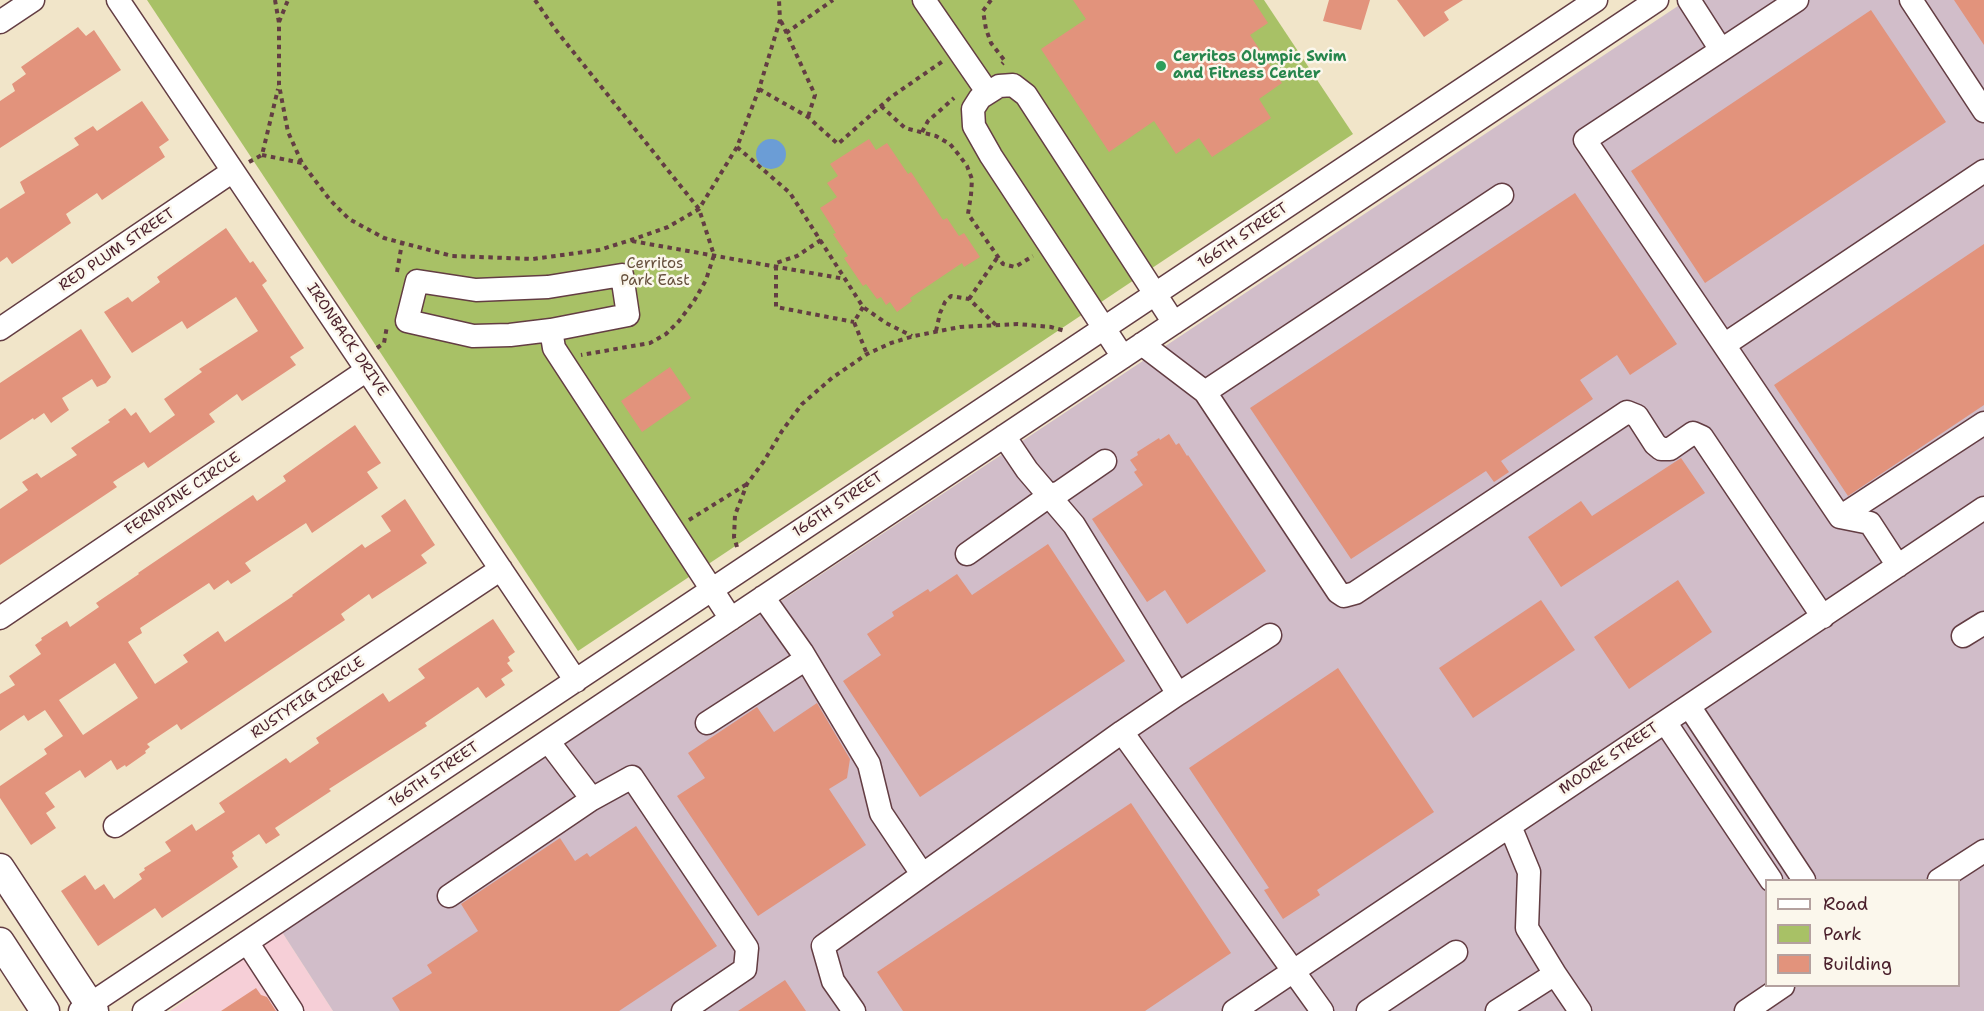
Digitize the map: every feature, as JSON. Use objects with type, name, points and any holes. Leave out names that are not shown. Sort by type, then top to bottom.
[{"type":"main road","points":[[0,868],[88,1009]]},
{"type":"main road","points":[[0,942],[45,1011]]},
{"type":"street","points":[[0,22],[33,0]]},
{"type":"street","name":"IRONBACK DRIVE","points":[[118,0],[576,681]]},
{"type":"street","points":[[924,0],[988,93]]},
{"type":"street","name":"166TH STREET","points":[[88,1009],[1596,0]]},
{"type":"street","points":[[144,1011],[1657,0]]},
{"type":"street","points":[[1689,0],[1721,50]]},
{"type":"street","points":[[1797,0],[1585,140],[1840,517],[1870,523],[1898,566]]},
{"type":"street","points":[[1911,0],[1984,111]]},
{"type":"street","points":[[1123,357],[991,156],[974,126],[973,109],[980,98],[999,86],[1013,85],[1026,95],[1174,323]]},
{"type":"street","name":"RED PLUM STREET","points":[[0,329],[233,171]]},
{"type":"street","points":[[1724,345],[1984,171]]},
{"type":"street","points":[[1205,392],[1502,195]]},
{"type":"street","points":[[622,275],[628,315],[551,330],[510,335],[473,336],[406,321],[417,281],[476,290],[548,287],[622,275]]},
{"type":"street","points":[[551,330],[554,348],[560,358],[731,619]]},
{"type":"street","points":[[1142,344],[1205,392],[1338,592],[1344,596],[1355,593],[1627,412],[1637,416],[1655,444],[1661,449],[1670,449],[1694,433],[1702,437],[1823,616]]},
{"type":"street","name":"FERNPINE CIRCLE","points":[[0,618],[367,370]]},
{"type":"street","points":[[1840,517],[1984,423]]},
{"type":"street","points":[[1004,436],[1027,470],[1074,525],[1178,694]]},
{"type":"street","points":[[967,554],[1049,496],[1060,492],[1105,461]]},
{"type":"street","name":"MOORE STREET","points":[[1234,1011],[1984,508]]},
{"type":"street","name":"RUSTYFIG CIRCLE","points":[[115,826],[501,569]]},
{"type":"street","points":[[763,597],[806,659],[869,764],[881,813],[922,874]]},
{"type":"street","points":[[1964,636],[1984,623]]},
{"type":"street","points":[[854,1011],[833,981],[824,946],[1122,732],[1270,635]]},
{"type":"street","points":[[707,723],[806,659]]},
{"type":"street","points":[[1689,706],[1803,879]]},
{"type":"street","points":[[1665,722],[1769,879]]},
{"type":"street","points":[[1122,732],[1322,1011]]},
{"type":"street","points":[[548,741],[592,799]]},
{"type":"street","points":[[448,896],[592,799],[632,777],[747,948],[745,969],[683,1011]]},
{"type":"street","points":[[1510,826],[1529,873],[1527,928],[1580,1011]]},
{"type":"street","points":[[1941,879],[1984,851]]},
{"type":"street","points":[[247,942],[292,1011]]},
{"type":"street","points":[[1368,1011],[1456,952]]},
{"type":"street","points":[[1497,1011],[1556,974]]},
{"type":"street","points":[[1746,1011],[1782,987]]},
{"type":"path","points":[[275,0],[279,23],[279,85],[288,132],[302,163],[317,186],[349,219],[384,238],[452,256],[533,259],[599,250],[668,227],[699,209],[737,147],[759,89],[780,20],[779,0]]},
{"type":"path","points":[[279,23],[288,0]]},
{"type":"path","points":[[535,0],[555,29],[699,209],[714,255],[706,280],[694,301],[666,334],[650,343],[560,358]]},
{"type":"path","points":[[786,33],[833,0]]},
{"type":"path","points":[[780,20],[815,95],[808,117]]},
{"type":"path","points":[[759,89],[808,117],[838,144],[880,106],[959,50]]},
{"type":"path","points":[[262,155],[279,85]]},
{"type":"path","points":[[880,106],[905,129],[936,136],[950,144],[959,155],[972,179],[972,195],[968,213],[1003,264],[1015,267],[1049,245]]},
{"type":"path","points":[[737,147],[790,193],[864,307],[886,323],[914,336]]},
{"type":"path","points":[[233,171],[262,155],[302,163]]},
{"type":"path","points":[[631,240],[845,279]]},
{"type":"path","points":[[821,240],[797,256],[776,263],[776,307],[854,322]]},
{"type":"path","points":[[969,299],[997,258]]},
{"type":"path","points":[[936,331],[939,313],[951,296],[969,299],[996,325]]},
{"type":"path","points":[[854,322],[864,307]]},
{"type":"path","points":[[854,322],[867,354]]},
{"type":"path","points":[[739,554],[734,537],[735,515],[747,484],[802,404],[832,378],[867,354],[914,336],[960,327],[1018,324],[1051,327],[1068,332]]},
{"type":"path","points":[[672,530],[747,484]]},
{"type":"shaded area","points":[[1687,0],[1984,0],[1984,1011],[333,1011],[282,932]]},
{"type":"shaded area","points":[[282,932],[333,1011],[170,1011]]},
{"type":"green space","name":"Cerritos Park East","points":[[147,0],[1264,0],[1353,134],[578,651]]},
{"type":"water","points":[[771,139],[782,143],[786,154],[782,165],[771,169],[760,165],[756,154],[760,143]]},
{"type":"building","name":"Cerritos Olympic Swim and Fitness Center","points":[[1073,0],[1253,0],[1268,23],[1250,35],[1282,83],[1259,99],[1271,118],[1212,157],[1199,138],[1176,154],[1154,121],[1109,152],[1041,49],[1086,19]]},
{"type":"building","points":[[1329,0],[1370,0],[1361,30],[1323,21]]},
{"type":"building","points":[[1397,0],[1463,0],[1444,12],[1449,20],[1424,37]]},
{"type":"building","points":[[1954,0],[1984,0],[1984,45]]},
{"type":"building","points":[[1871,10],[1946,122],[1705,283],[1631,171]]},
{"type":"building","points":[[78,27],[86,36],[94,30],[121,70],[0,148],[0,101],[15,91],[12,84],[26,74],[21,67]]},
{"type":"building","points":[[142,101],[169,140],[159,147],[165,157],[102,200],[97,193],[66,214],[71,223],[12,264],[7,257],[0,262],[0,209],[25,193],[20,182],[79,145],[74,138],[93,126],[97,131]]},
{"type":"building","points":[[869,139],[876,150],[887,143],[908,174],[911,172],[943,220],[947,218],[959,236],[964,233],[980,257],[964,267],[962,263],[910,298],[912,301],[897,312],[890,302],[886,305],[881,297],[877,299],[866,284],[863,286],[844,258],[848,256],[833,234],[836,233],[820,208],[837,197],[827,183],[838,176],[830,164]]},
{"type":"building","points":[[1575,193],[1677,344],[1630,375],[1617,355],[1580,380],[1593,399],[1501,461],[1509,472],[1494,482],[1486,471],[1351,559],[1250,408]]},
{"type":"building","points":[[226,228],[250,263],[253,261],[267,281],[262,285],[304,348],[290,357],[296,365],[242,401],[237,394],[209,414],[215,422],[148,468],[144,462],[113,482],[117,487],[0,565],[0,509],[28,490],[22,482],[37,473],[41,478],[77,455],[71,448],[110,422],[108,420],[125,408],[131,416],[136,412],[150,433],[175,415],[164,399],[202,372],[199,369],[258,331],[236,297],[187,329],[182,321],[132,353],[104,312],[128,297],[132,302],[160,282],[157,277]]},
{"type":"building","points":[[1984,244],[1984,405],[1848,496],[1774,385]]},
{"type":"building","points":[[81,329],[111,377],[106,383],[97,387],[92,379],[62,398],[69,410],[51,423],[44,413],[0,440],[0,383]]},
{"type":"building","points":[[670,367],[691,398],[642,432],[621,401]]},
{"type":"building","points":[[355,425],[381,463],[367,472],[378,488],[312,533],[306,523],[245,563],[251,571],[231,584],[228,580],[214,590],[209,583],[140,628],[142,633],[128,642],[155,684],[188,662],[183,655],[218,631],[225,642],[293,596],[362,544],[365,548],[391,531],[381,516],[405,499],[435,545],[421,555],[427,563],[372,599],[369,594],[341,614],[345,620],[181,730],[177,724],[147,744],[150,747],[145,751],[146,753],[126,767],[125,765],[117,770],[111,760],[85,778],[80,770],[45,793],[55,807],[46,813],[56,828],[31,845],[0,798],[0,786],[47,754],[44,749],[63,736],[45,710],[28,721],[24,715],[0,731],[0,694],[15,685],[9,676],[41,654],[35,645],[42,640],[41,638],[67,621],[70,627],[99,607],[96,603],[253,495],[257,501],[286,481],[283,476]],"holes":[[[115,663],[138,698],[83,735],[59,700]]]},
{"type":"building","points":[[1169,434],[1176,445],[1179,443],[1188,455],[1266,571],[1187,624],[1165,590],[1147,602],[1092,519],[1143,485],[1134,472],[1137,470],[1130,460],[1138,455],[1137,452]]},
{"type":"building","points":[[1681,458],[1705,493],[1561,587],[1528,537],[1581,501],[1592,516]]},
{"type":"building","points":[[1048,544],[1125,661],[920,797],[843,681],[881,655],[867,634],[894,616],[892,612],[928,589],[930,592],[957,574],[972,595]]},
{"type":"building","points":[[1678,580],[1712,632],[1629,689],[1594,637]]},
{"type":"building","points":[[1541,600],[1575,650],[1473,718],[1439,668]]},
{"type":"building","points":[[493,619],[515,652],[508,657],[510,661],[507,663],[513,671],[501,679],[505,685],[486,698],[478,687],[425,723],[427,726],[329,789],[331,791],[275,828],[280,835],[266,844],[259,834],[232,852],[234,856],[232,858],[238,867],[162,918],[155,908],[98,946],[61,891],[85,875],[95,890],[104,884],[114,899],[142,879],[139,874],[145,870],[144,868],[171,851],[165,842],[192,824],[196,831],[225,812],[219,803],[286,758],[290,763],[319,743],[316,738],[383,693],[389,702],[425,678],[418,669]]},
{"type":"building","points":[[1338,668],[1434,812],[1317,890],[1320,895],[1283,919],[1264,890],[1269,888],[1189,768]]},
{"type":"building","points":[[817,703],[850,759],[847,778],[829,789],[866,845],[758,916],[677,796],[705,778],[688,753],[757,707],[774,732]]},
{"type":"building","points":[[1131,803],[1231,953],[1145,1011],[903,1011],[877,972]]},
{"type":"building","points":[[636,826],[717,946],[619,1011],[400,1011],[392,998],[432,973],[427,965],[478,931],[461,904],[560,838],[575,861],[587,853],[590,857]]},
{"type":"building","points":[[785,980],[806,1011],[738,1011]]},
{"type":"building","points":[[256,988],[261,995],[267,997],[276,1011],[221,1011]]},
{"type":"place","name":"Cerritos Olympic Swim and Fitness Center","points":[[1161,66]]}]
